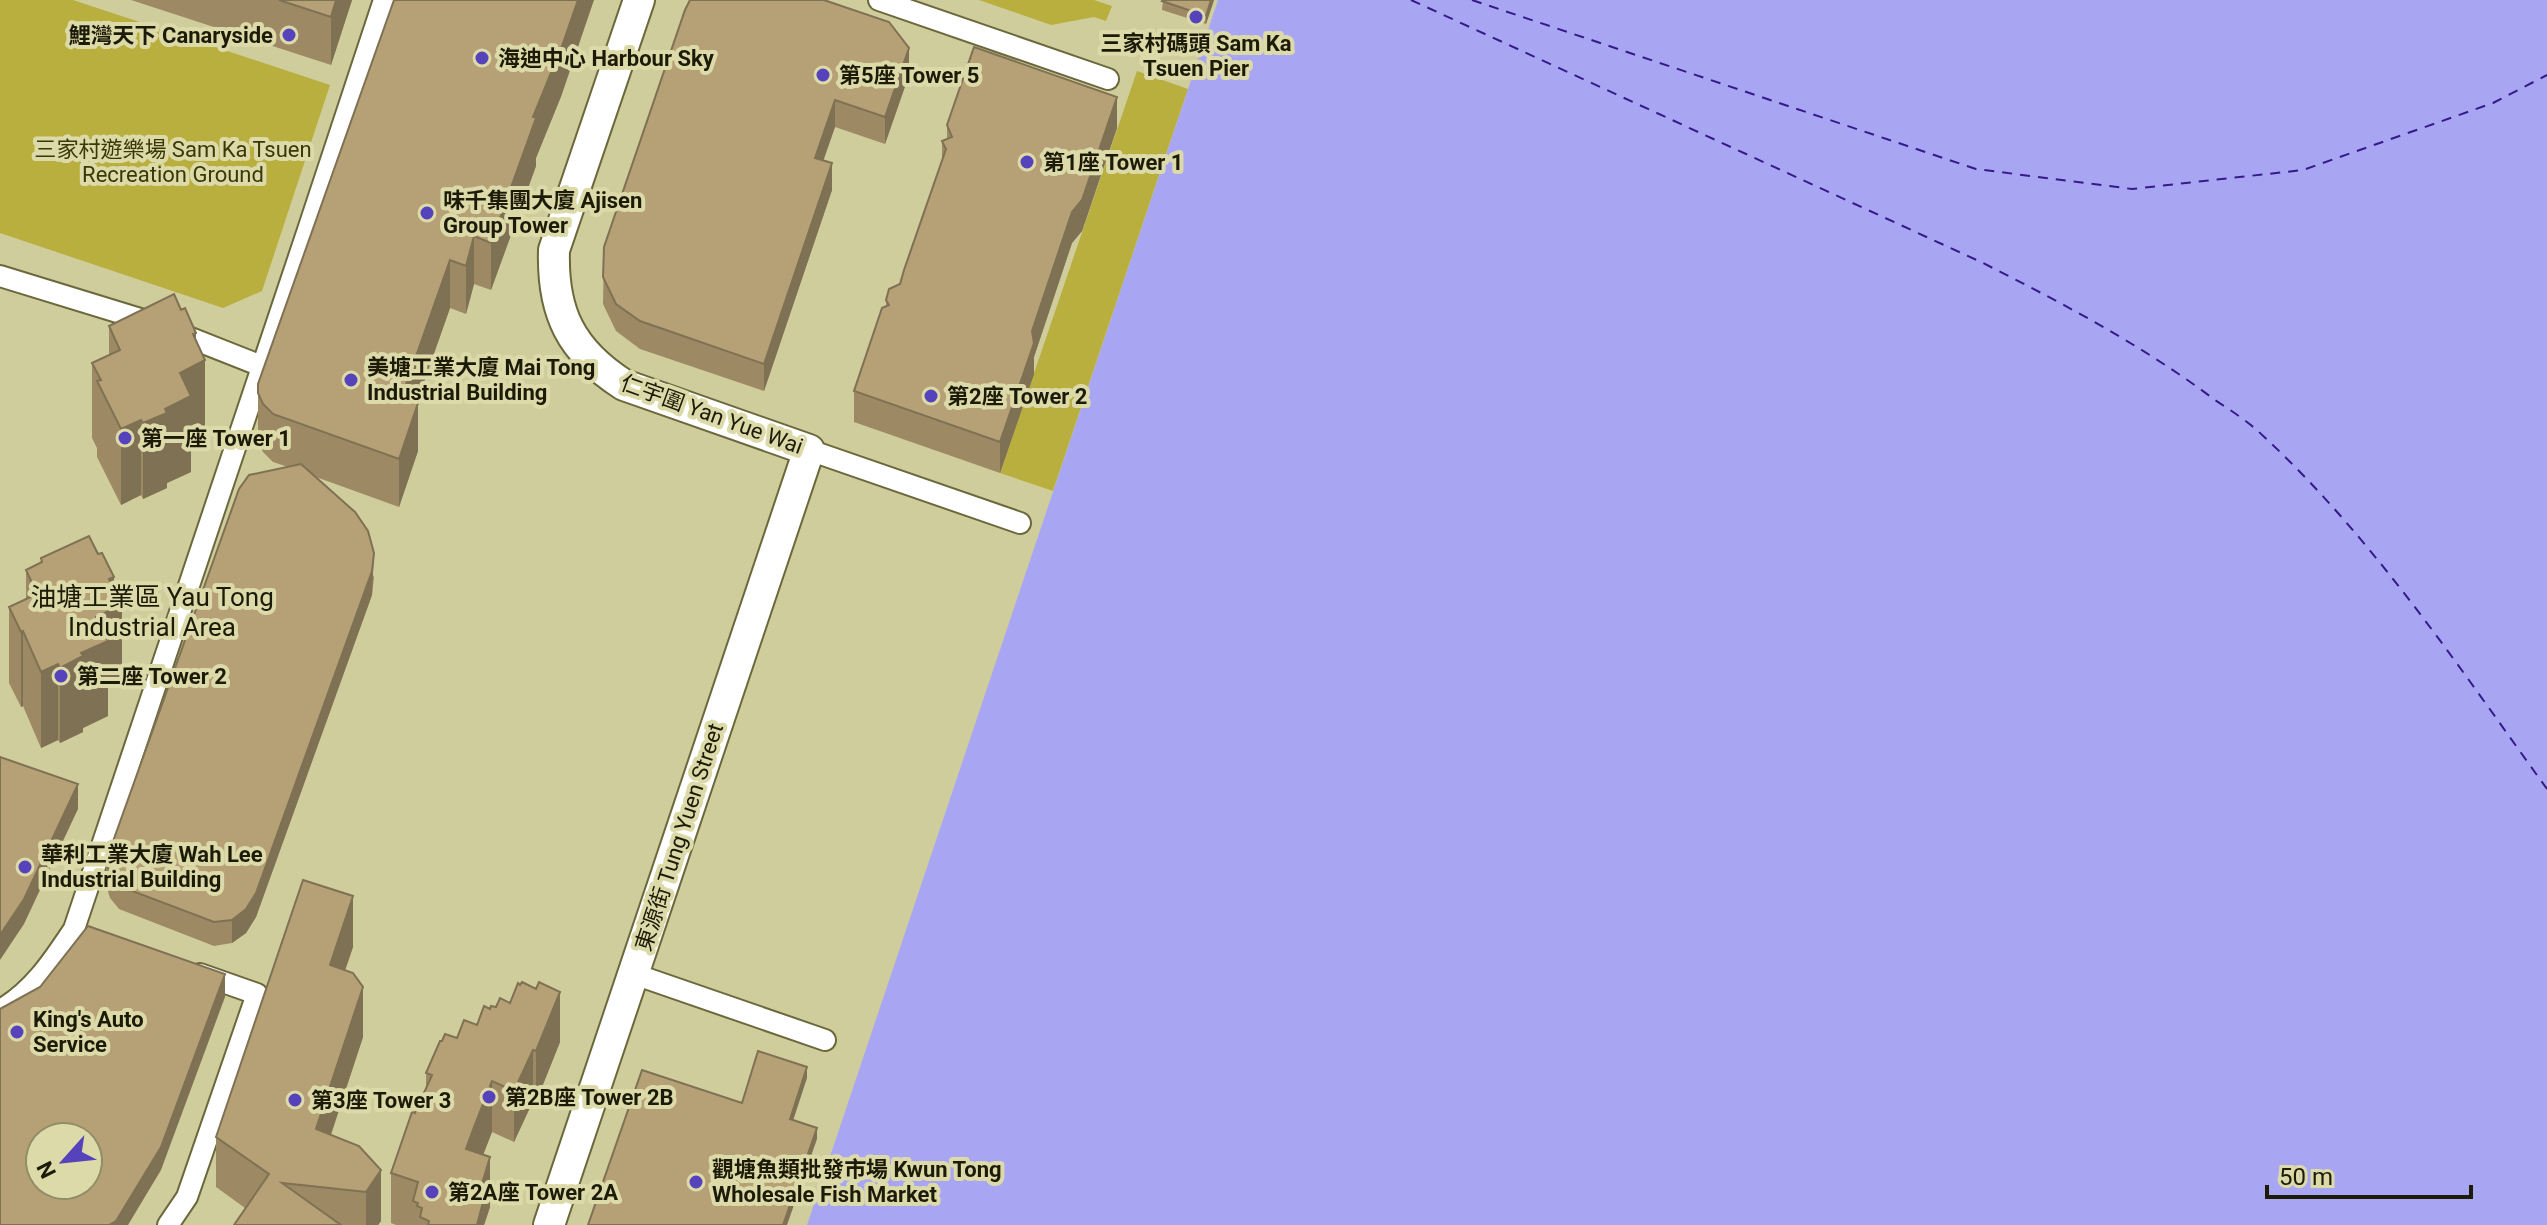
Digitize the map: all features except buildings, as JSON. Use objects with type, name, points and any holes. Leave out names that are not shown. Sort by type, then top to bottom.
[{"type":"street","points":[[0,1010],[26,992],[82,931],[232,456],[384,0]]},
{"type":"street","name":"仁宇圍 Yan Yue Wai","points":[[639,0],[554,250],[553,277],[558,304],[567,329],[582,352],[601,371],[624,385],[1020,523]]},
{"type":"street","points":[[879,0],[1108,79]]},
{"type":"street","points":[[0,276],[150,322],[264,367]]},
{"type":"street","name":"東源街 Tung Yuen Street","points":[[549,1225],[809,450]]},
{"type":"street","points":[[168,1225],[187,1197],[257,994],[187,969]]},
{"type":"street","points":[[634,974],[825,1040]]},
{"type":"green space","name":"三家村遊樂場 Sam Ka Tsuen Recreation Ground","points":[[0,0],[73,0],[330,85],[262,291],[223,308],[0,233]]},
{"type":"green space","points":[[979,0],[1094,0],[1112,6],[1106,21],[1094,17],[1051,25]]},
{"type":"green space","points":[[1137,71],[1188,89],[1053,491],[1000,473]]},
{"type":"shaded area","points":[[1218,0],[2547,0],[2547,1225],[807,1225]]},
{"type":"ferry route","points":[[1411,0],[1981,262],[2101,326],[2187,380],[2259,432],[2339,514],[2447,649],[2547,789]]},
{"type":"ferry route","points":[[1472,0],[1976,169],[2132,189],[2303,170],[2493,103],[2547,75]]},
{"type":"place","name":"三家村碼頭 Sam Ka Tsuen Pier","points":[[1196,17]]},
{"type":"place","name":"鯉灣天下 Canaryside","points":[[289,35]]},
{"type":"place","name":"海迪中心 Harbour Sky","points":[[482,58]]},
{"type":"place","name":"第5座 Tower 5","points":[[823,75]]},
{"type":"place","name":"第1座 Tower 1","points":[[1027,162]]},
{"type":"place","name":"味千集團大廈 Ajisen Group Tower","points":[[427,213]]},
{"type":"place","name":"美塘工業大廈 Mai Tong Industrial Building","points":[[351,380]]},
{"type":"place","name":"第2座 Tower 2","points":[[931,396]]},
{"type":"place","name":"第一座 Tower 1","points":[[125,438]]},
{"type":"place","name":"第二座 Tower 2","points":[[61,676]]},
{"type":"place","name":"華利工業大廈 Wah Lee Industrial Building","points":[[25,867]]},
{"type":"place","name":"King's Auto Service","points":[[17,1032]]},
{"type":"place","name":"第2B座 Tower 2B","points":[[489,1097]]},
{"type":"place","name":"第3座 Tower 3","points":[[295,1100]]},
{"type":"place","name":"觀塘魚類批發市場 Kwun Tong Wholesale Fish Market","points":[[696,1182]]},
{"type":"place","name":"第2A座 Tower 2A","points":[[432,1192]]},
{"type":"district","name":"油塘工業區 Yau Tong Industrial Area","points":[[152,612]]}]
